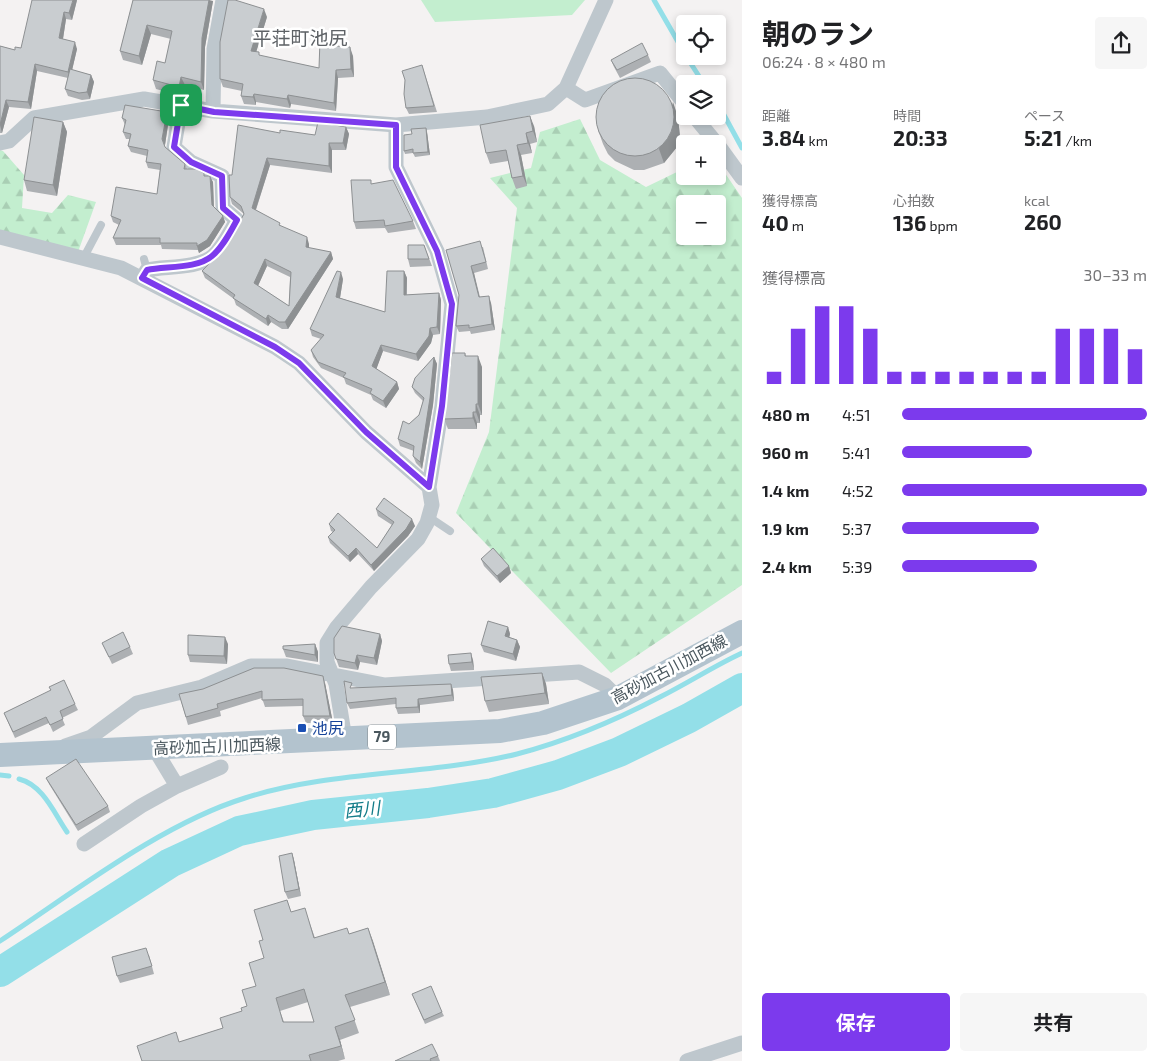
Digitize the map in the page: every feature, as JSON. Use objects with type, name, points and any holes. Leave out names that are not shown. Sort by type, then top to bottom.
[{"type":"main road","name":"高砂加古川加西線","points":[[0,755],[500,731],[543,723],[618,698],[742,632]]},
{"type":"street","points":[[214,112],[214,48],[223,0]]},
{"type":"street","points":[[0,143],[9,141],[34,118],[48,114],[144,99],[214,112],[396,125],[496,115],[548,104],[566,88],[606,0]]},
{"type":"street","points":[[566,88],[585,100],[660,73],[676,93]]},
{"type":"street","points":[[0,236],[121,268],[144,269],[201,263],[212,257],[221,247],[237,220],[223,208],[222,176],[191,162],[174,147],[181,105]]},
{"type":"street","points":[[345,739],[332,674],[327,662],[327,643],[337,627],[371,587],[418,539],[429,517],[432,505],[429,487],[442,406],[452,304],[437,251],[396,167],[396,125]]},
{"type":"street","points":[[701,125],[710,135]]},
{"type":"street","points":[[726,156],[742,178]]},
{"type":"street","points":[[144,269],[299,363],[366,432],[429,487]]},
{"type":"street","points":[[43,753],[91,736],[137,703],[202,687],[251,666],[287,666],[385,685],[579,672],[605,685],[618,698]]},
{"type":"street","points":[[154,748],[177,786]]},
{"type":"street","points":[[84,844],[141,806],[177,786],[221,767]]},
{"type":"street","points":[[687,1061],[742,1043]]},
{"type":"lane","points":[[83,259],[101,225]]},
{"type":"lane","points":[[429,517],[450,531]]},
{"type":"green space","points":[[421,0],[585,0],[572,15],[435,22]]},
{"type":"green space","points":[[580,119],[600,160],[646,187],[676,172],[676,185],[726,185],[726,175],[742,198],[742,585],[611,673],[456,513],[489,432],[517,208],[490,178],[531,168],[540,132]]},
{"type":"green space","points":[[0,150],[24,175],[22,208],[52,213],[68,195],[96,202],[78,252],[0,231]]},
{"type":"building","points":[[32,0],[73,0],[69,13],[64,12],[59,38],[75,42],[68,72],[35,64],[28,102],[6,100],[0,125],[0,46],[15,50],[15,47],[21,48]]},
{"type":"building","points":[[133,0],[209,0],[202,38],[201,82],[181,77],[179,87],[153,80],[157,61],[165,63],[172,31],[147,25],[139,56],[120,51]]},
{"type":"building","points":[[228,0],[235,0],[264,9],[251,51],[259,52],[259,55],[319,68],[320,40],[334,40],[336,46],[350,47],[351,69],[336,70],[334,103],[288,95],[287,99],[254,94],[253,97],[241,96],[243,84],[220,79],[220,42]]},
{"type":"building","points":[[642,43],[648,55],[617,70],[611,60]]},
{"type":"building","points":[[422,65],[434,106],[406,108],[405,80],[402,71]]},
{"type":"building","points":[[70,69],[91,75],[87,92],[79,93],[65,89]]},
{"type":"building","points":[[635,78],[650,81],[663,89],[671,102],[674,117],[671,132],[663,145],[650,153],[635,156],[620,153],[607,145],[599,132],[596,117],[599,102],[607,89],[620,81]]},
{"type":"building","points":[[125,105],[167,112],[162,139],[165,147],[185,164],[184,169],[196,169],[204,173],[204,176],[210,176],[212,205],[223,216],[207,240],[197,246],[197,243],[160,243],[160,238],[113,238],[121,220],[111,216],[116,187],[157,194],[161,164],[146,162],[148,150],[128,146],[131,134],[123,132],[126,120],[122,118]]},
{"type":"building","points":[[530,116],[533,131],[526,133],[528,143],[517,145],[523,176],[512,178],[506,150],[486,153],[480,125]]},
{"type":"building","points":[[34,117],[63,122],[53,185],[24,180]]},
{"type":"building","points":[[318,122],[346,127],[343,143],[329,143],[329,166],[267,158],[252,208],[280,223],[279,225],[307,237],[306,247],[331,252],[285,322],[279,322],[268,315],[266,319],[233,298],[235,295],[202,271],[225,247],[244,214],[241,206],[230,197],[229,175],[232,175],[238,125],[280,133],[280,130],[315,135]],"holes":[[[265,259],[291,272],[289,306],[254,283]]]},
{"type":"building","points":[[426,128],[428,152],[413,153],[413,149],[404,151],[404,135],[412,134],[411,129]]},
{"type":"building","points":[[351,180],[371,180],[371,184],[393,180],[413,221],[385,226],[384,220],[354,222]]},
{"type":"building","points":[[480,241],[486,262],[471,266],[479,297],[489,296],[492,324],[469,328],[469,325],[456,326],[459,295],[446,250]]},
{"type":"building","points":[[408,245],[424,245],[429,259],[408,259]]},
{"type":"building","points":[[337,271],[341,272],[336,297],[385,312],[387,271],[404,271],[404,295],[439,293],[437,327],[430,328],[429,336],[416,354],[381,345],[372,366],[397,382],[383,401],[370,393],[372,389],[343,377],[346,373],[318,362],[311,350],[324,335],[310,329]]},
{"type":"building","points":[[452,353],[478,356],[478,404],[476,404],[476,412],[473,412],[473,418],[444,419]]},
{"type":"building","points":[[434,357],[420,462],[413,456],[414,446],[398,439],[403,421],[409,424],[419,415],[424,398],[412,387],[415,378]]},
{"type":"building","points":[[384,498],[412,519],[406,529],[371,565],[356,548],[348,556],[328,537],[335,530],[329,524],[338,513],[377,548],[394,522],[376,509]]},
{"type":"building","points":[[493,548],[509,566],[497,576],[481,559]]},
{"type":"building","points":[[488,621],[508,627],[505,636],[517,640],[513,654],[481,645]]},
{"type":"building","points":[[342,626],[380,634],[374,658],[357,655],[355,663],[336,659],[334,638]]},
{"type":"building","points":[[123,632],[130,647],[109,657],[102,643]]},
{"type":"building","points":[[188,635],[225,637],[224,656],[188,655]]},
{"type":"building","points":[[315,644],[315,655],[283,649],[283,646]]},
{"type":"building","points":[[471,653],[472,662],[449,664],[448,655]]},
{"type":"building","points":[[254,668],[284,668],[323,676],[330,716],[303,716],[303,699],[262,700],[262,691],[217,704],[218,708],[186,717],[179,694],[203,689]]},
{"type":"building","points":[[542,673],[545,693],[485,701],[481,677]]},
{"type":"building","points":[[64,680],[75,704],[60,711],[63,719],[50,725],[46,717],[13,732],[4,713],[51,690],[49,687]]},
{"type":"building","points":[[344,681],[352,683],[350,688],[451,684],[452,695],[418,699],[418,707],[396,708],[396,698],[347,703]]},
{"type":"building","points":[[76,759],[108,806],[76,825],[46,778]]},
{"type":"building","points":[[292,853],[299,889],[285,892],[279,856]]},
{"type":"building","points":[[287,900],[291,912],[305,908],[314,938],[347,928],[349,934],[368,928],[385,982],[345,995],[355,1020],[335,1027],[341,1046],[309,1055],[311,1061],[142,1061],[137,1046],[176,1032],[179,1042],[223,1028],[220,1018],[242,1011],[241,1008],[247,1006],[242,990],[256,986],[249,963],[264,958],[259,941],[263,940],[254,910]],"holes":[[[304,989],[314,1022],[283,1022],[276,998]]]},
{"type":"building","points":[[146,948],[152,966],[117,976],[112,957]]},
{"type":"building","points":[[431,986],[442,1012],[424,1020],[412,994]]},
{"type":"building","points":[[432,1044],[438,1056],[430,1059],[431,1061],[395,1061]]},
{"type":"waterway","points":[[654,0],[676,38]]},
{"type":"waterway","points":[[692,65],[698,75]]},
{"type":"waterway","points":[[726,119],[742,148]]},
{"type":"waterway","points":[[0,941],[118,861],[150,842],[213,810],[245,798],[312,782],[483,761],[536,749],[590,730],[625,714],[742,653]]},
{"type":"waterway","name":"西川","points":[[0,972],[170,863],[239,831],[313,815],[428,803],[493,793],[558,775],[619,752],[689,718],[742,688]]},
{"type":"waterway","points":[[0,775],[9,776]]},
{"type":"waterway","points":[[19,779],[35,787],[41,793],[67,832]]},
{"type":"place","name":"池尻","points":[[302,728]]},
{"type":"district","name":"平荘町池尻","points":[[300,38]]},
{"type":"route","points":[[181,105],[214,112],[396,125],[396,167],[437,251],[452,304],[442,406],[429,487],[366,432],[299,363],[275,347],[142,278],[147,270],[201,263],[212,257],[221,247],[237,220],[223,208],[222,176],[191,162],[174,147],[181,105]]}]
